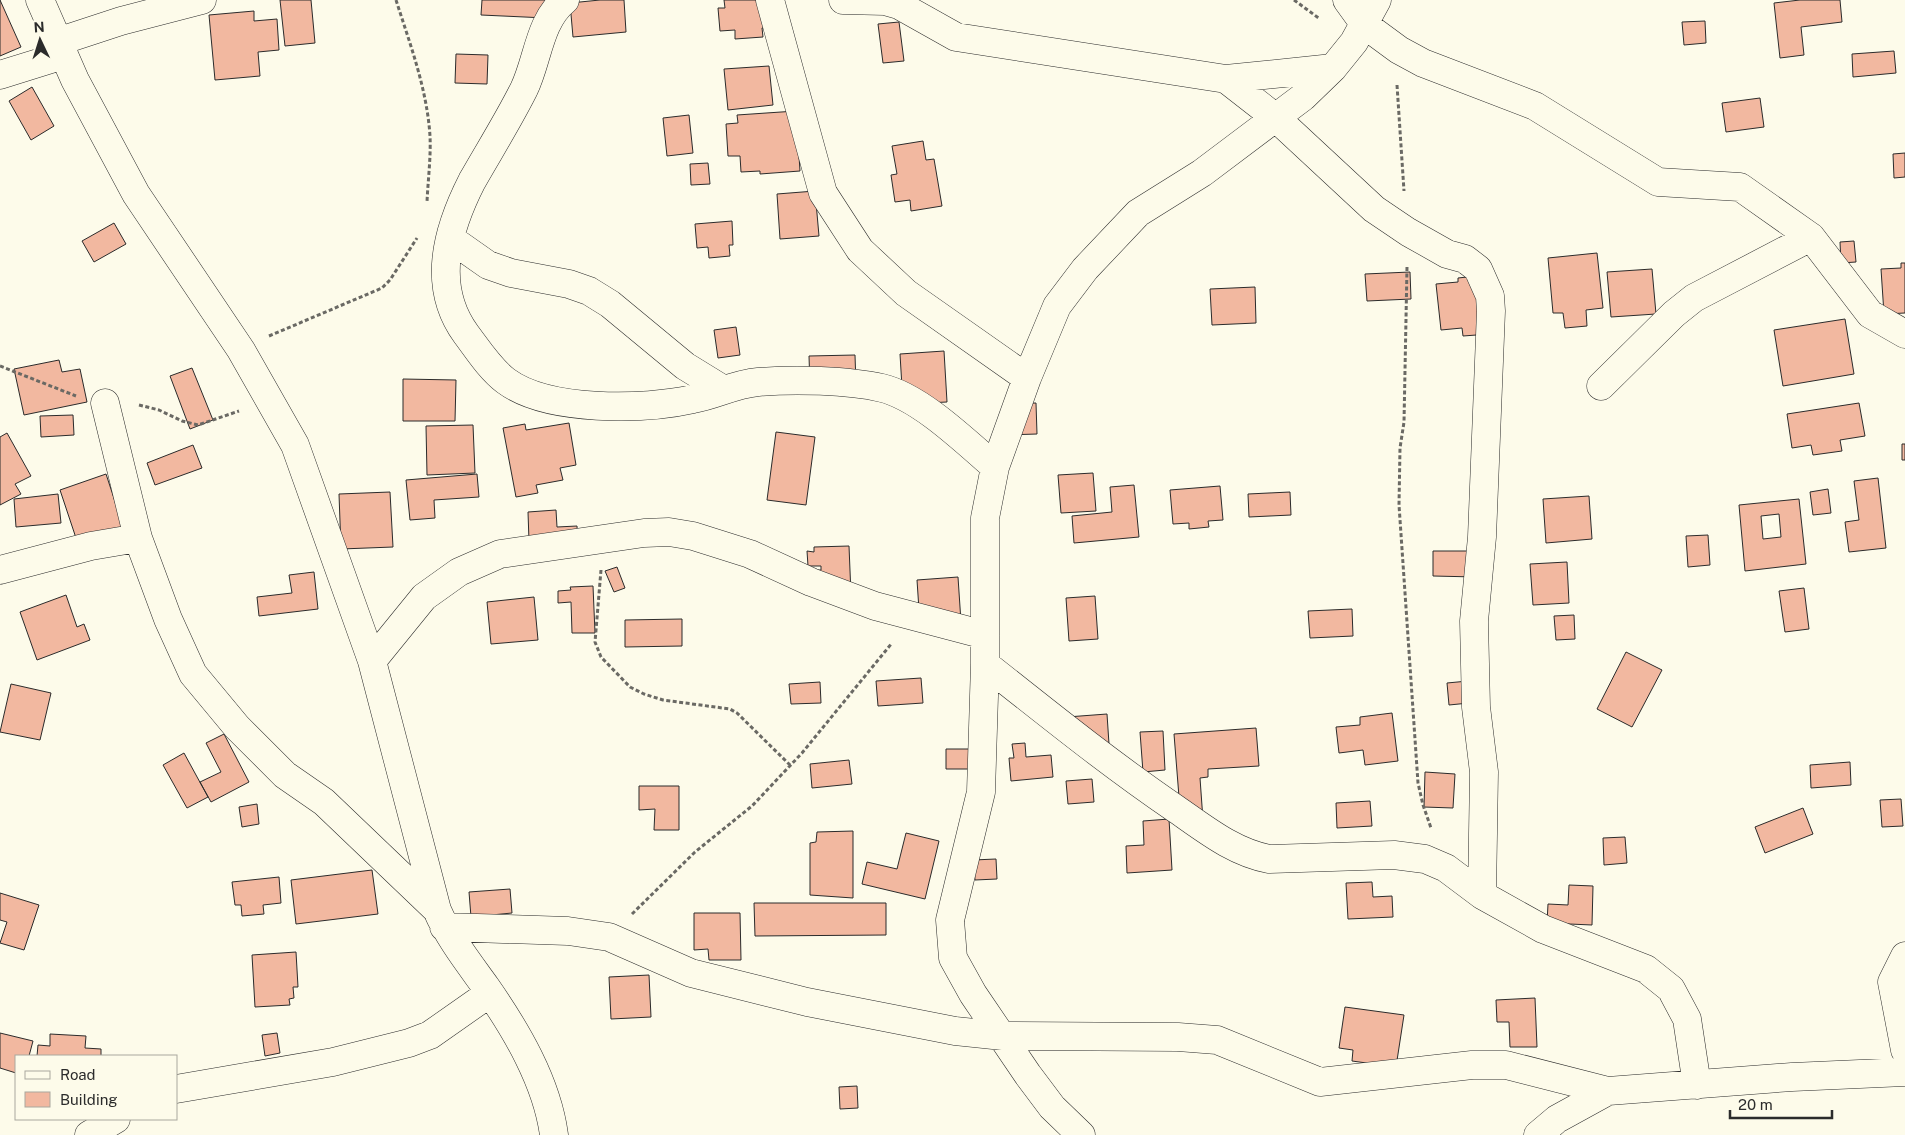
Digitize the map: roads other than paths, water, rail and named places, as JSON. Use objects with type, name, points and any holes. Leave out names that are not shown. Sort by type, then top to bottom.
[{"type":"street","points":[[40,0],[75,80],[136,194],[241,350],[295,445],[372,661],[440,918]]},
{"type":"street","points":[[0,74],[121,21],[202,0]]},
{"type":"street","points":[[565,0],[556,8],[546,22],[536,60],[523,90],[460,205],[445,260],[446,289],[454,317],[496,372],[508,383],[558,402],[629,406],[695,399],[757,382],[853,383],[884,389],[913,402],[954,431],[995,467]]},
{"type":"street","points":[[770,0],[823,193],[860,250],[906,294],[1027,378]]},
{"type":"street","points":[[843,0],[885,1],[899,5],[956,37],[964,39],[1226,79],[1333,68]]},
{"type":"street","points":[[1347,0],[1364,25],[1399,50],[1423,63],[1535,106],[1658,182],[1740,187],[1811,236],[1870,314],[1905,334]]},
{"type":"street","points":[[1081,1135],[1052,1107],[972,994],[953,958],[950,920],[981,792],[985,664],[986,518],[995,467],[1027,378],[1057,306],[1085,269],[1138,213],[1202,174],[1303,97],[1333,68],[1354,42],[1377,0]]},
{"type":"street","points":[[1226,79],[1276,118],[1374,209],[1408,232],[1447,254],[1466,259],[1478,269],[1490,296],[1482,537],[1474,621],[1476,707],[1484,772],[1482,895]]},
{"type":"street","points":[[1601,386],[1674,314],[1694,298],[1811,236]]},
{"type":"street","points":[[451,239],[488,265],[511,273],[569,284],[589,290],[610,304],[685,366],[724,390]]},
{"type":"street","points":[[105,403],[138,538],[168,619],[193,674],[237,727],[285,775],[324,802],[440,918],[519,1040],[542,1087],[554,1135]]},
{"type":"street","points":[[372,661],[424,596],[459,572],[500,554],[644,533],[670,532],[692,536],[750,554],[811,582],[875,606],[985,636]]},
{"type":"street","points":[[0,570],[91,546],[138,538]]},
{"type":"street","points":[[985,664],[1124,774],[1225,842],[1250,856],[1269,859],[1394,855],[1425,859],[1446,868],[1482,895],[1543,929],[1646,969],[1671,989],[1686,1019],[1697,1084]]},
{"type":"street","points":[[440,918],[609,937],[691,973],[816,1004],[955,1031],[1003,1036],[1217,1040],[1320,1082],[1472,1065],[1506,1065],[1608,1091],[1792,1077],[1905,1072]]},
{"type":"street","points":[[1905,956],[1892,982],[1905,1050]]},
{"type":"street","points":[[178,1089],[333,1062],[409,1043],[430,1035],[490,993]]},
{"type":"street","points":[[1538,1135],[1557,1119],[1608,1091]]},
{"type":"street","points":[[88,1135],[114,1120]]}]
